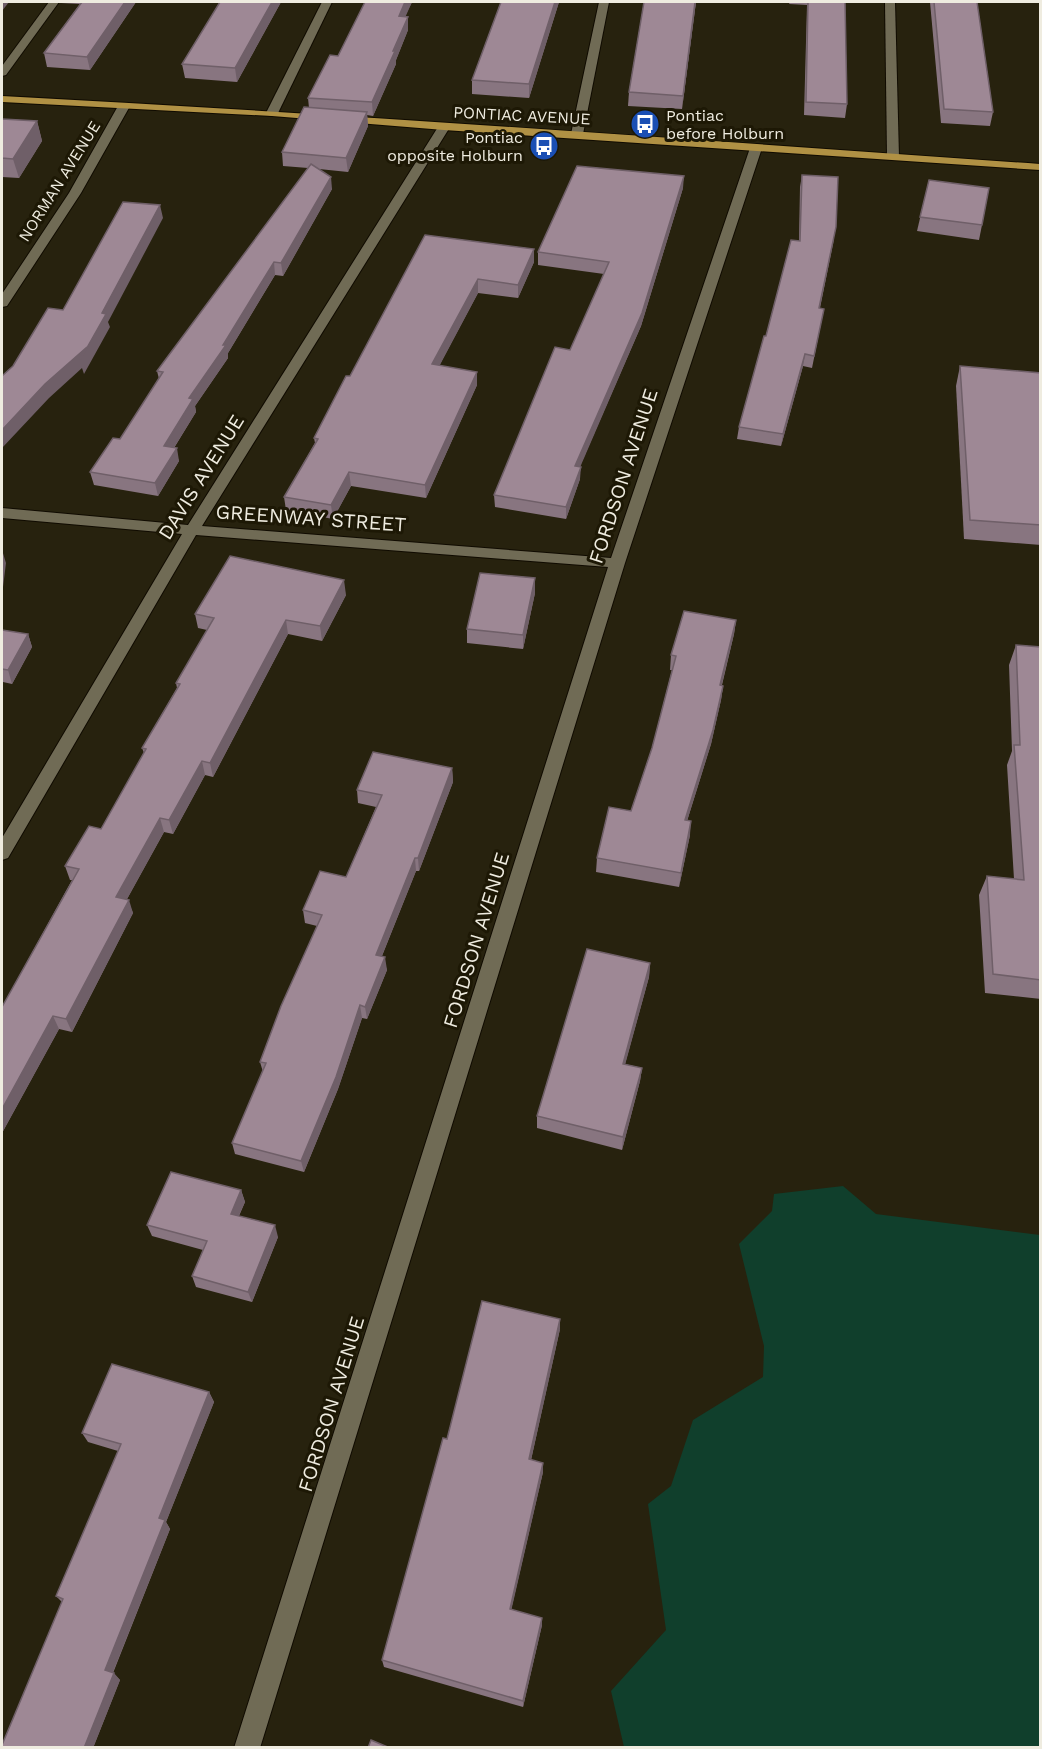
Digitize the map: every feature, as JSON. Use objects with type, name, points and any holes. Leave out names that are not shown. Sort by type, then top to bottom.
[{"type":"main road","name":"PONTIAC AVENUE","points":[[2,99],[272,113],[444,127],[577,134],[1041,167]]},
{"type":"street","points":[[2,73],[54,2]]},
{"type":"street","points":[[272,113],[327,2]]},
{"type":"street","points":[[577,134],[604,2]]},
{"type":"street","points":[[890,2],[893,157]]},
{"type":"street","name":"NORMAN AVENUE","points":[[2,303],[75,193],[124,106]]},
{"type":"street","name":"DAVIS AVENUE","points":[[2,853],[192,530],[444,127]]},
{"type":"street","name":"FORDSON AVENUE","points":[[246,1748],[617,563],[756,148]]},
{"type":"street","name":"GREENWAY STREET","points":[[2,513],[617,563]]},
{"type":"green space","points":[[843,1186],[876,1214],[1040,1235],[1040,1747],[624,1747],[611,1691],[666,1630],[648,1504],[671,1486],[693,1420],[763,1377],[764,1346],[739,1244],[772,1211],[774,1194]]},
{"type":"building","points":[[82,2],[125,2],[87,57],[44,53]]},
{"type":"building","points":[[220,2],[272,2],[235,68],[182,64]]},
{"type":"building","points":[[365,2],[405,2],[399,16],[408,17],[372,102],[308,98],[330,55],[338,56]]},
{"type":"building","points":[[501,2],[555,2],[529,84],[472,80]]},
{"type":"building","points":[[644,2],[695,2],[683,96],[629,92]]},
{"type":"building","points":[[808,2],[845,2],[847,104],[806,102]]},
{"type":"building","points":[[934,2],[977,2],[993,112],[944,109]]},
{"type":"building","points":[[304,107],[367,112],[346,158],[282,152]]},
{"type":"building","points":[[2,119],[37,121],[13,159],[2,158]]},
{"type":"building","points":[[311,164],[331,177],[281,263],[274,262],[223,345],[226,345],[189,398],[193,399],[164,446],[177,448],[155,483],[90,472],[113,438],[120,439],[163,372],[157,371]]},
{"type":"building","points":[[577,166],[684,176],[642,313],[575,466],[581,467],[566,507],[494,495],[555,347],[570,350],[609,262],[538,252]]},
{"type":"building","points":[[802,175],[838,177],[836,227],[819,308],[824,309],[814,356],[805,354],[783,434],[739,427],[791,240],[800,241]]},
{"type":"building","points":[[929,180],[989,188],[982,225],[920,217]]},
{"type":"building","points":[[123,202],[160,205],[102,313],[106,314],[80,360],[87,347],[45,384],[2,430],[2,376],[13,366],[48,308],[63,310]]},
{"type":"building","points":[[425,235],[534,249],[518,285],[478,279],[432,364],[477,372],[425,485],[349,472],[331,505],[284,497],[318,439],[314,438],[346,376],[350,376]]},
{"type":"building","points":[[960,366],[1041,373],[1041,525],[970,520]]},
{"type":"building","points":[[230,556],[344,580],[320,626],[286,620],[210,763],[202,761],[169,820],[160,818],[116,897],[129,900],[66,1019],[53,1016],[2,1109],[2,1007],[79,869],[65,866],[89,826],[101,829],[146,749],[142,748],[180,684],[176,683],[214,618],[195,614]]},
{"type":"building","points":[[480,573],[535,578],[523,635],[467,629]]},
{"type":"building","points":[[684,611],[736,620],[720,685],[723,686],[713,730],[685,820],[691,821],[681,873],[597,858],[609,807],[631,811],[652,748],[676,656],[671,655]]},
{"type":"building","points":[[2,630],[28,634],[8,670],[2,669]]},
{"type":"building","points":[[1016,645],[1041,647],[1041,980],[993,974],[987,876],[1024,880],[1014,745],[1020,745]]},
{"type":"building","points":[[373,752],[452,768],[418,858],[415,858],[376,955],[385,957],[365,1007],[360,1005],[336,1077],[301,1161],[232,1143],[266,1063],[260,1062],[281,1006],[322,915],[303,910],[320,871],[346,877],[382,795],[357,790]]},
{"type":"building","points":[[587,949],[650,963],[623,1064],[642,1068],[623,1137],[537,1116]]},
{"type":"building","points":[[171,1172],[241,1190],[231,1214],[275,1225],[248,1292],[192,1276],[207,1241],[147,1225]]},
{"type":"building","points":[[482,1301],[560,1319],[529,1459],[543,1463],[510,1609],[542,1618],[523,1701],[382,1660],[443,1438],[447,1439]]},
{"type":"building","points":[[112,1364],[209,1392],[159,1518],[165,1520],[105,1670],[114,1673],[84,1748],[3,1748],[2,1745],[63,1599],[56,1596],[121,1444],[82,1433]]},
{"type":"building","points":[[371,1740],[390,1748],[368,1748]]},
{"type":"place","name":"Pontiac before Holburn","points":[[645,124]]},
{"type":"place","name":"Pontiac opposite Holburn","points":[[544,146]]}]
